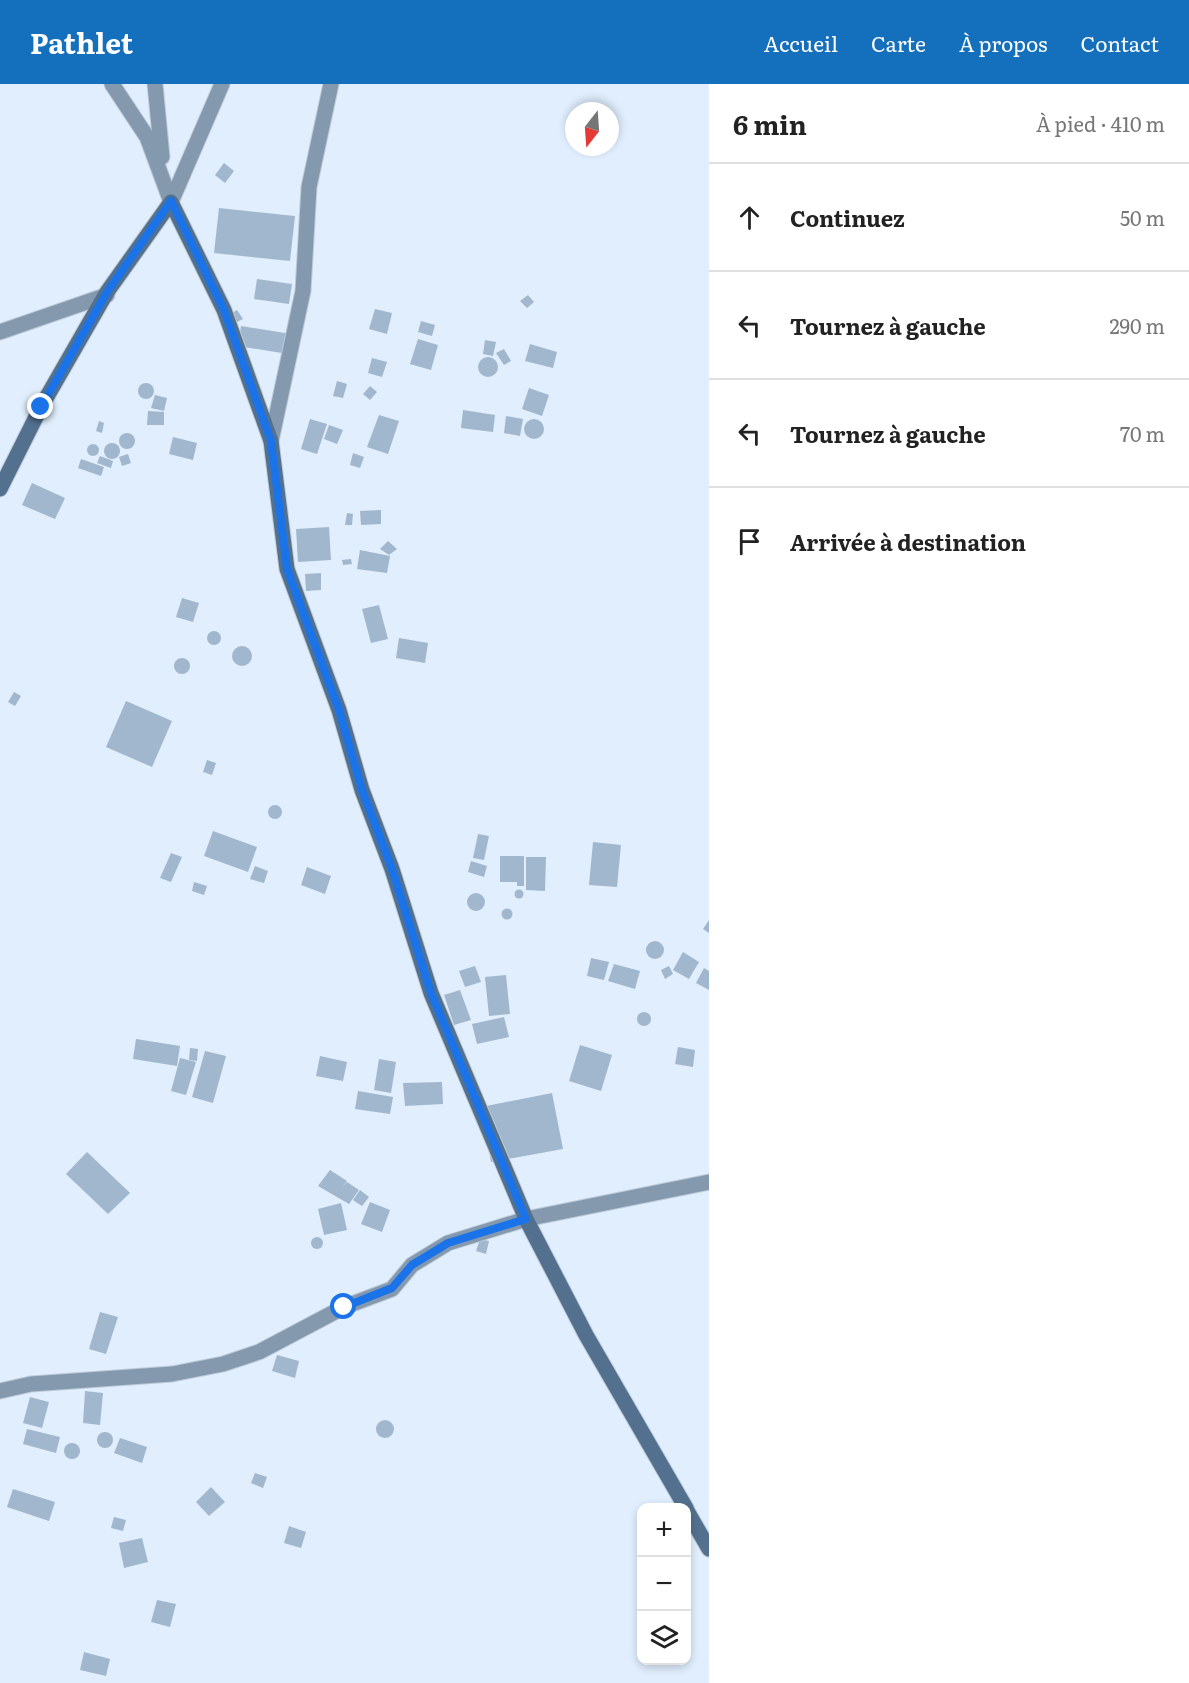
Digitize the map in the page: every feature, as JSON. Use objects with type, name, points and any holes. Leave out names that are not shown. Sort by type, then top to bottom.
[{"type":"street","points":[[111,84],[147,137],[171,201],[224,310],[271,441],[287,569],[339,710],[362,790],[392,869],[431,993],[526,1219],[586,1335],[683,1503]]},
{"type":"street","points":[[155,84],[158,138],[171,201]]},
{"type":"street","points":[[0,489],[41,407],[107,295],[171,201],[222,84]]},
{"type":"street","points":[[271,441],[303,291],[309,187],[331,84]]},
{"type":"street","points":[[0,332],[107,295]]},
{"type":"street","points":[[0,1391],[32,1384],[172,1374],[224,1365],[259,1352],[344,1307],[392,1288],[412,1265],[448,1243],[526,1219],[709,1182]]},
{"type":"street","points":[[691,1517],[709,1549]]},
{"type":"building","points":[[224,163],[234,171],[225,183],[215,175]]},
{"type":"building","points":[[219,208],[295,216],[290,261],[214,253]]},
{"type":"building","points":[[257,279],[292,284],[289,304],[254,299]]},
{"type":"building","points":[[528,295],[534,302],[527,308],[520,301]]},
{"type":"building","points":[[375,309],[392,313],[387,334],[369,329]]},
{"type":"building","points":[[237,310],[243,319],[237,322],[232,313]]},
{"type":"building","points":[[421,321],[435,325],[432,336],[418,332]]},
{"type":"building","points":[[241,326],[291,334],[288,354],[238,346]]},
{"type":"building","points":[[418,339],[438,345],[431,370],[410,364]]},
{"type":"building","points":[[485,340],[496,342],[493,356],[483,354]]},
{"type":"building","points":[[530,344],[557,352],[553,368],[525,361]]},
{"type":"building","points":[[504,349],[511,361],[504,365],[496,353]]},
{"type":"building","points":[[488,357],[495,360],[498,367],[495,374],[488,377],[481,374],[478,367],[481,360]]},
{"type":"building","points":[[372,358],[387,362],[382,377],[368,373]]},
{"type":"building","points":[[337,381],[347,384],[343,398],[333,396]]},
{"type":"building","points":[[143,383],[149,383],[154,391],[152,397],[143,399],[138,394],[138,388]]},
{"type":"building","points":[[370,386],[377,392],[370,400],[363,394]]},
{"type":"building","points":[[529,388],[549,395],[542,416],[522,409]]},
{"type":"building","points":[[155,395],[167,398],[164,411],[151,408]]},
{"type":"building","points":[[463,410],[495,415],[493,432],[461,428]]},
{"type":"building","points":[[148,411],[164,412],[164,425],[147,425]]},
{"type":"building","points":[[379,415],[399,421],[388,454],[367,447]]},
{"type":"building","points":[[506,416],[523,419],[520,436],[504,433]]},
{"type":"building","points":[[310,419],[327,424],[317,454],[301,449]]},
{"type":"building","points":[[534,419],[541,422],[544,429],[541,436],[534,439],[527,436],[524,429],[527,422]]},
{"type":"building","points":[[99,421],[104,423],[102,433],[96,431]]},
{"type":"building","points":[[329,425],[343,430],[337,444],[324,439]]},
{"type":"building","points":[[127,433],[133,435],[135,441],[133,447],[127,449],[121,447],[119,441],[121,435]]},
{"type":"building","points":[[173,437],[197,443],[193,460],[169,454]]},
{"type":"building","points":[[109,443],[115,443],[120,451],[118,457],[109,459],[104,454],[104,448]]},
{"type":"building","points":[[93,444],[99,450],[93,456],[87,450]]},
{"type":"building","points":[[353,453],[364,457],[360,468],[350,465]]},
{"type":"building","points":[[128,454],[131,463],[122,466],[119,457]]},
{"type":"building","points":[[100,456],[113,461],[111,468],[97,463]]},
{"type":"building","points":[[81,459],[104,467],[101,476],[78,468]]},
{"type":"building","points":[[32,483],[65,498],[55,519],[22,505]]},
{"type":"building","points":[[381,510],[381,524],[361,525],[360,511]]},
{"type":"building","points":[[347,513],[353,514],[352,525],[345,525]]},
{"type":"building","points":[[329,527],[331,560],[298,562],[296,529]]},
{"type":"building","points":[[388,541],[397,549],[389,555],[380,549]]},
{"type":"building","points":[[360,550],[390,556],[387,573],[357,569]]},
{"type":"building","points":[[351,559],[352,564],[343,565],[342,560]]},
{"type":"building","points":[[321,573],[321,590],[306,591],[305,574]]},
{"type":"building","points":[[182,598],[199,603],[193,622],[176,617]]},
{"type":"building","points":[[379,605],[388,639],[371,643],[362,609]]},
{"type":"building","points":[[214,631],[219,633],[221,638],[219,643],[214,645],[209,643],[207,638],[209,633]]},
{"type":"building","points":[[399,638],[428,643],[425,663],[396,658]]},
{"type":"building","points":[[242,646],[249,649],[252,656],[249,663],[242,666],[235,663],[232,656],[235,649]]},
{"type":"building","points":[[182,658],[188,660],[190,666],[188,672],[182,674],[176,672],[174,666],[176,660]]},
{"type":"building","points":[[14,692],[21,696],[15,706],[8,702]]},
{"type":"building","points":[[126,701],[172,721],[152,767],[106,747]]},
{"type":"building","points":[[207,760],[216,763],[212,775],[203,772]]},
{"type":"building","points":[[275,805],[280,807],[282,812],[280,817],[275,819],[270,817],[268,812],[270,807]]},
{"type":"building","points":[[213,831],[257,847],[248,872],[204,856]]},
{"type":"building","points":[[478,834],[489,836],[484,860],[473,858]]},
{"type":"building","points":[[593,842],[621,845],[617,887],[589,885]]},
{"type":"building","points":[[171,853],[182,857],[171,882],[160,878]]},
{"type":"building","points":[[500,856],[524,856],[524,886],[517,886],[517,882],[500,882]]},
{"type":"building","points":[[526,857],[546,857],[545,891],[526,890]]},
{"type":"building","points":[[471,861],[487,866],[484,877],[468,872]]},
{"type":"building","points":[[255,866],[268,871],[264,883],[250,879]]},
{"type":"building","points":[[307,867],[331,876],[325,894],[301,885]]},
{"type":"building","points":[[194,882],[207,886],[204,895],[192,891]]},
{"type":"building","points":[[519,890],[523,894],[519,898],[515,894]]},
{"type":"building","points":[[476,893],[482,896],[485,902],[482,908],[476,911],[470,908],[467,902],[470,896]]},
{"type":"building","points":[[507,908],[513,914],[507,920],[501,914]]},
{"type":"building","points":[[709,920],[709,933],[703,929]]},
{"type":"building","points":[[651,941],[659,941],[664,946],[662,957],[651,959],[646,954],[646,946]]},
{"type":"building","points":[[683,952],[699,962],[689,979],[673,970]]},
{"type":"building","points":[[591,958],[609,962],[604,980],[587,976]]},
{"type":"building","points":[[614,964],[640,971],[635,989],[608,981]]},
{"type":"building","points":[[475,966],[481,982],[465,987],[459,971]]},
{"type":"building","points":[[669,966],[673,974],[665,979],[661,970]]},
{"type":"building","points":[[704,968],[709,971],[709,990],[696,983]]},
{"type":"building","points":[[506,975],[510,1014],[489,1016],[485,977]]},
{"type":"building","points":[[460,990],[471,1020],[454,1025],[444,995]]},
{"type":"building","points":[[641,1012],[647,1012],[651,1019],[647,1026],[641,1026],[637,1022],[637,1016]]},
{"type":"building","points":[[504,1017],[509,1037],[477,1044],[472,1024]]},
{"type":"building","points":[[136,1039],[180,1046],[177,1066],[133,1059]]},
{"type":"building","points":[[580,1045],[612,1055],[601,1091],[569,1081]]},
{"type":"building","points":[[678,1047],[695,1050],[693,1067],[675,1064]]},
{"type":"building","points":[[190,1048],[198,1049],[197,1061],[189,1060]]},
{"type":"building","points":[[205,1051],[226,1056],[213,1103],[192,1097]]},
{"type":"building","points":[[320,1056],[347,1062],[343,1081],[316,1076]]},
{"type":"building","points":[[180,1058],[196,1062],[186,1095],[171,1091]]},
{"type":"building","points":[[379,1059],[396,1062],[391,1093],[374,1090]]},
{"type":"building","points":[[442,1082],[443,1104],[405,1106],[403,1083]]},
{"type":"building","points":[[358,1091],[393,1097],[390,1114],[355,1109]]},
{"type":"building","points":[[552,1093],[563,1149],[491,1162],[481,1107]]},
{"type":"building","points":[[87,1152],[130,1193],[108,1214],[66,1174]]},
{"type":"building","points":[[330,1170],[347,1181],[342,1187],[347,1182],[359,1190],[349,1204],[318,1186]]},
{"type":"building","points":[[360,1190],[369,1197],[362,1206],[353,1200]]},
{"type":"building","points":[[370,1202],[390,1210],[382,1232],[361,1224]]},
{"type":"building","points":[[341,1203],[347,1230],[324,1235],[318,1209]]},
{"type":"building","points":[[317,1237],[323,1243],[317,1249],[311,1243]]},
{"type":"building","points":[[480,1239],[489,1241],[486,1254],[476,1251]]},
{"type":"building","points":[[100,1312],[118,1317],[106,1354],[89,1349]]},
{"type":"building","points":[[277,1355],[299,1361],[295,1378],[272,1371]]},
{"type":"building","points":[[85,1391],[103,1393],[100,1425],[83,1423]]},
{"type":"building","points":[[30,1397],[49,1402],[42,1428],[23,1423]]},
{"type":"building","points":[[385,1420],[391,1423],[394,1429],[391,1435],[385,1438],[379,1435],[376,1429],[379,1423]]},
{"type":"building","points":[[27,1429],[60,1437],[56,1453],[23,1444]]},
{"type":"building","points":[[102,1432],[108,1432],[113,1440],[111,1446],[102,1448],[97,1443],[97,1437]]},
{"type":"building","points":[[120,1438],[147,1447],[142,1463],[114,1453]]},
{"type":"building","points":[[69,1443],[75,1443],[80,1451],[78,1457],[69,1459],[64,1454],[64,1448]]},
{"type":"building","points":[[255,1473],[267,1477],[263,1488],[251,1483]]},
{"type":"building","points":[[211,1487],[225,1502],[209,1516],[196,1502]]},
{"type":"building","points":[[13,1489],[55,1502],[49,1521],[7,1507]]},
{"type":"building","points":[[114,1517],[126,1520],[123,1531],[111,1528]]},
{"type":"building","points":[[289,1526],[306,1532],[301,1548],[284,1543]]},
{"type":"building","points":[[142,1538],[148,1562],[124,1568],[119,1543]]},
{"type":"building","points":[[157,1600],[176,1604],[170,1627],[151,1622]]},
{"type":"building","points":[[84,1652],[110,1659],[106,1676],[80,1670]]},
{"type":"route","points":[[41,407],[107,292],[171,201],[224,310],[271,441],[287,569],[339,710],[362,790],[392,869],[431,993],[526,1219],[448,1243],[412,1265],[392,1288],[344,1307]]}]
